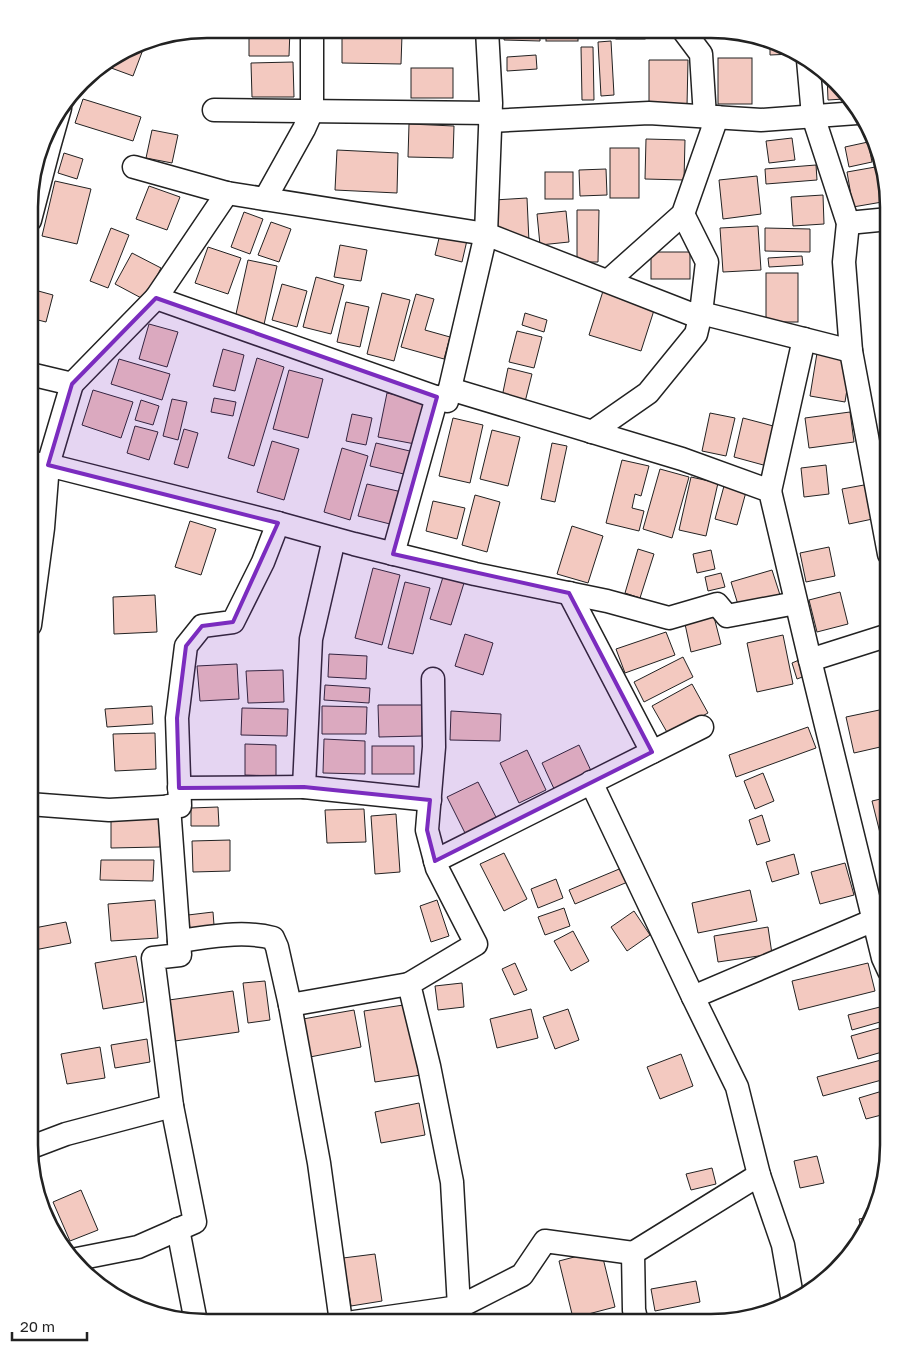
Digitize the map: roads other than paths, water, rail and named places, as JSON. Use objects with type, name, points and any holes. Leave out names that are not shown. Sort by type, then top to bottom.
[{"type":"street","points":[[265,199],[312,111],[312,38]]},
{"type":"street","points":[[393,554],[443,393],[486,234],[491,117],[487,38]]},
{"type":"street","points":[[608,281],[683,214],[711,117],[701,54],[689,38]]},
{"type":"street","points":[[809,68],[813,116],[848,223],[844,262],[851,351],[880,506]]},
{"type":"street","points":[[214,110],[491,117],[649,113],[761,120],[853,113]]},
{"type":"street","points":[[39,182],[48,147]]},
{"type":"street","points":[[134,167],[227,193],[486,234],[691,314],[701,313],[851,351]]},
{"type":"street","points":[[38,486],[39,464],[72,384],[156,298],[227,193]]},
{"type":"street","points":[[592,432],[648,393],[696,334],[701,313],[707,262],[683,214]]},
{"type":"street","points":[[848,223],[880,220]]},
{"type":"street","points":[[156,298],[443,393],[592,432],[682,459],[770,491]]},
{"type":"street","points":[[804,339],[770,491],[880,945]]},
{"type":"street","points":[[38,376],[72,384]]},
{"type":"street","points":[[39,464],[278,523],[393,554],[475,574],[607,601],[669,618],[717,604],[727,616],[796,603]]},
{"type":"street","points":[[81,1258],[138,1247],[195,1222],[172,1106],[152,958],[180,955],[174,797],[177,718],[186,646],[202,626],[233,622],[262,562],[278,523]]},
{"type":"street","points":[[304,787],[311,639],[334,539]]},
{"type":"street","points":[[569,593],[652,752]]},
{"type":"street","points":[[810,660],[880,638]]},
{"type":"street","points":[[290,1005],[409,984],[476,944],[437,868],[427,830],[434,747],[433,679]]},
{"type":"street","points":[[435,861],[702,727]]},
{"type":"street","points":[[591,782],[737,1087],[759,1175],[784,1246],[792,1294]]},
{"type":"street","points":[[38,805],[109,810],[174,797],[304,787],[430,800]]},
{"type":"street","points":[[693,997],[874,920]]},
{"type":"street","points":[[179,941],[239,934],[261,935],[273,938],[277,947],[290,1005],[319,1163],[340,1314]]},
{"type":"street","points":[[409,984],[429,1066],[452,1182],[461,1314]]},
{"type":"street","points":[[38,1145],[66,1134],[172,1106]]},
{"type":"street","points":[[463,1314],[522,1275],[545,1241],[633,1253],[759,1175]]},
{"type":"street","points":[[178,1229],[194,1313]]},
{"type":"street","points":[[633,1253],[635,1314]]}]
